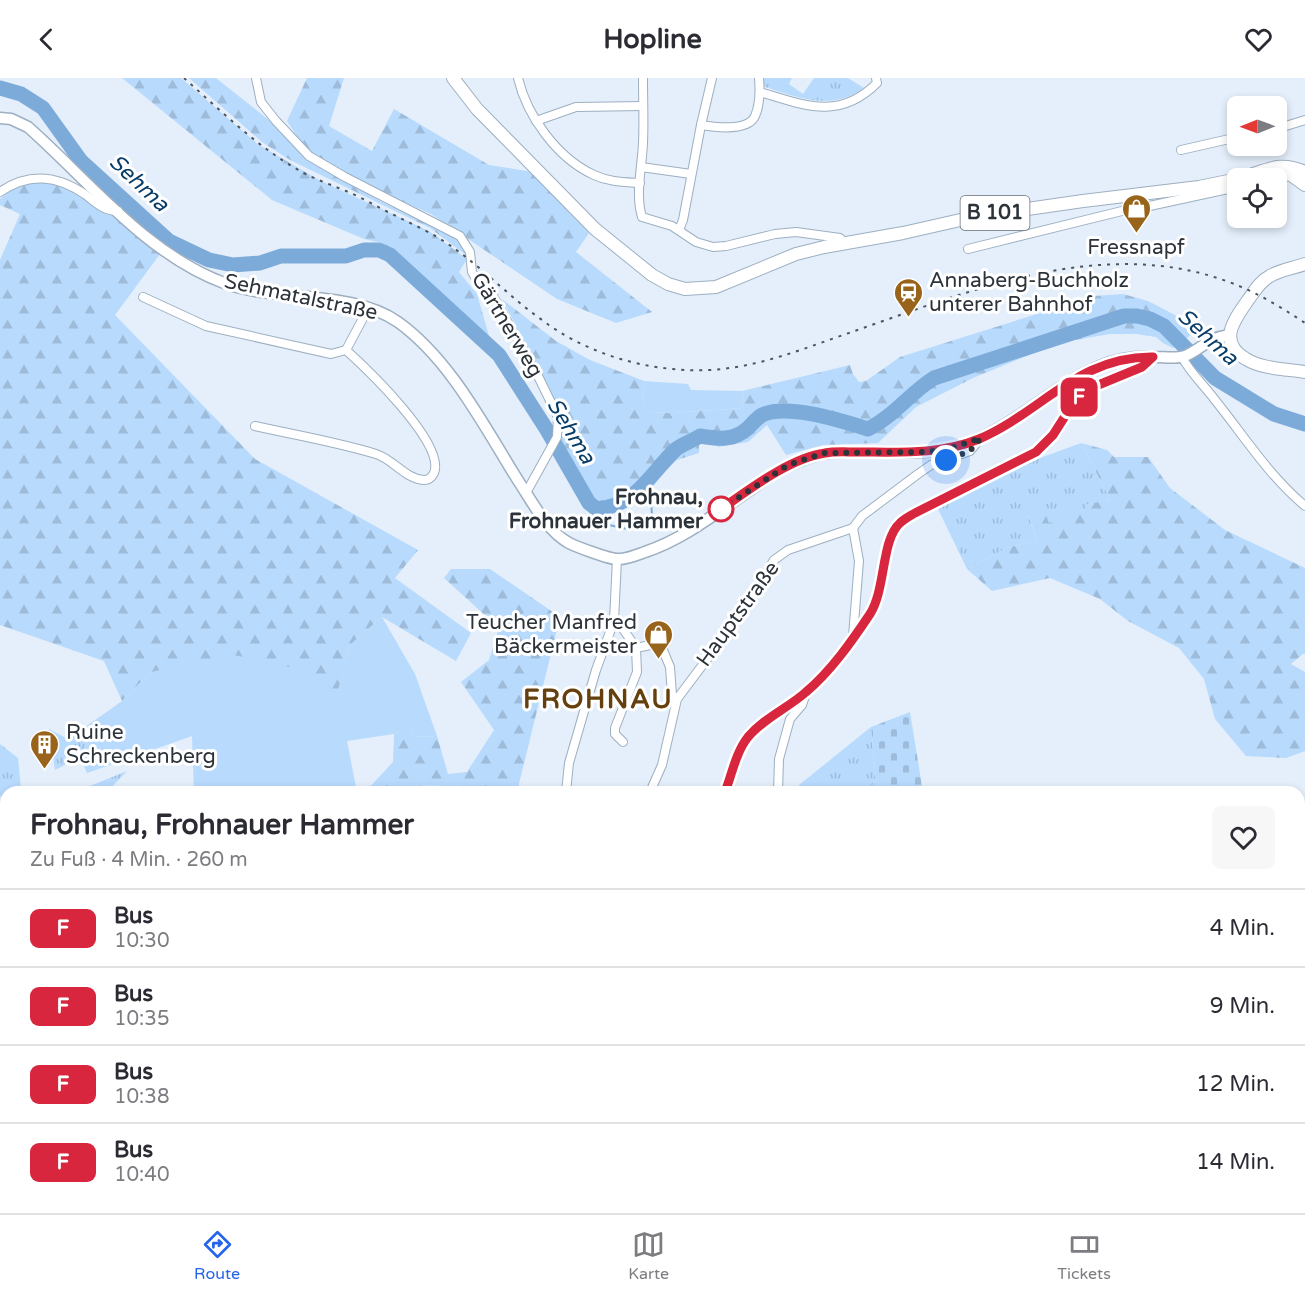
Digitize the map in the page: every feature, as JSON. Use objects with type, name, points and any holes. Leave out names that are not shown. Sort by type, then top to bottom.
[{"type":"main road","name":"B 101","points":[[453,78],[471,102],[595,228],[638,264],[668,284],[693,289],[716,287],[796,254],[978,216],[1227,182]]},
{"type":"main road","name":"Sehmatalstraße","points":[[0,118],[11,119],[28,127],[160,249],[196,271],[228,284],[268,294],[331,300],[369,307],[400,324],[427,346],[449,372],[526,493],[556,533],[570,543],[617,559]]},
{"type":"main road","name":"B 101","points":[[1272,168],[1282,165],[1305,172]]},
{"type":"main road","name":"B 101","points":[[1287,174],[1305,189]]},
{"type":"main road","points":[[1305,264],[1269,276],[1262,282],[1232,324],[1230,335],[1235,350],[1246,360],[1259,365],[1305,372]]},
{"type":"main road","points":[[617,559],[638,555],[666,544],[788,465],[824,453],[926,452],[951,448],[981,438],[1074,379],[1101,365],[1118,359],[1184,356],[1218,337],[1230,335]]},
{"type":"street","name":"Gärtnerweg","points":[[256,78],[261,102],[309,156],[460,236],[470,252],[472,272],[478,282],[493,296],[553,405],[559,425],[557,437],[526,493]]},
{"type":"street","points":[[518,78],[522,97],[536,121],[549,138],[582,169],[614,182],[640,183]]},
{"type":"street","points":[[643,78],[640,183],[642,217],[675,228],[696,242],[713,247],[796,232],[840,238],[845,243]]},
{"type":"street","points":[[675,228],[683,220],[712,78]]},
{"type":"street","points":[[701,125],[727,128],[752,120],[760,92],[759,78]]},
{"type":"street","points":[[760,92],[809,106],[830,108],[844,105],[866,94],[876,83],[876,78]]},
{"type":"street","points":[[536,121],[576,107],[644,106]]},
{"type":"street","points":[[1287,126],[1305,120]]},
{"type":"street","points":[[1181,150],[1227,140]]},
{"type":"street","points":[[641,167],[691,174]]},
{"type":"street","points":[[0,192],[14,182],[32,178],[56,180],[74,187],[108,211],[118,212]]},
{"type":"street","points":[[968,249],[1126,210],[1137,210],[1227,189]]},
{"type":"street","points":[[1126,210],[1144,199],[1147,193]]},
{"type":"street","points":[[143,297],[206,326],[331,354],[346,350],[369,307]]},
{"type":"street","points":[[255,426],[379,455],[411,476],[425,480],[431,478],[436,463],[433,451],[402,406],[346,350]]},
{"type":"street","points":[[1184,356],[1189,371],[1215,399],[1259,458],[1305,506]]},
{"type":"street","points":[[727,786],[741,748],[748,737],[761,724],[806,693],[828,670],[878,601],[890,541],[898,524],[915,513],[1036,452],[1053,435],[1076,399],[1091,388],[1142,367],[1153,357]]},
{"type":"street","name":"Hauptstraße","points":[[653,786],[662,765],[676,699],[747,606],[774,560],[788,550],[853,528],[862,516],[918,474],[931,465],[970,451],[981,438]]},
{"type":"street","points":[[852,637],[859,561],[853,528]]},
{"type":"street","points":[[567,786],[569,763],[596,670],[614,621],[617,559]]},
{"type":"street","points":[[614,621],[619,623],[636,648],[637,672],[615,728],[615,734],[623,742]]},
{"type":"street","points":[[636,648],[660,643],[670,668],[672,695],[676,699]]},
{"type":"street","points":[[778,786],[779,759],[790,719],[802,705],[806,693]]},
{"type":"green space","points":[[122,78],[181,78],[259,145],[321,181],[429,231],[467,259],[459,272],[477,294],[491,343],[492,355],[454,307],[382,243],[364,239],[272,200]]},
{"type":"green space","points":[[189,78],[216,78],[275,125],[308,160],[380,201],[462,241],[466,255],[430,228],[290,160],[262,142]]},
{"type":"green space","points":[[307,78],[344,78],[329,126],[372,151],[394,109],[489,165],[533,172],[589,233],[576,252],[652,312],[616,323],[557,299],[431,214],[390,196],[310,153],[287,121]]},
{"type":"green space","points":[[762,78],[792,78],[789,84],[803,94],[814,78],[848,78],[864,88],[839,99],[814,100],[762,86]]},
{"type":"green space","points":[[31,181],[56,183],[93,202],[106,213],[117,216],[160,254],[115,315],[255,459],[418,550],[395,578],[471,633],[456,661],[382,617],[350,645],[336,699],[151,672],[122,701],[104,661],[0,625],[0,260],[20,214],[0,205],[0,199],[13,188]]},
{"type":"green space","points":[[1123,294],[1148,301],[1175,315],[1191,335],[1173,348],[1156,337],[1137,334],[1110,334],[1058,343],[973,378],[916,407],[878,443],[823,445],[786,455],[767,425],[748,442],[718,447],[711,433],[699,433],[699,453],[677,460],[630,503],[613,512],[609,505],[593,500],[556,441],[563,430],[565,419],[502,299],[556,341],[590,360],[644,381],[642,401],[647,412],[673,413],[743,408],[742,391],[850,365],[859,382],[866,381],[900,357],[1094,296]]},
{"type":"green space","points":[[644,381],[688,384],[691,390],[742,391],[743,408],[673,413],[647,412],[642,401]]},
{"type":"green space","points":[[1081,443],[1110,499],[1086,505],[1086,509],[1049,524],[1028,515],[1037,540],[1007,548],[967,569],[937,507],[1040,458]]},
{"type":"green space","points":[[1081,443],[1107,450],[1114,457],[1148,457],[1170,488],[1225,530],[1305,568],[1305,654],[1291,664],[1305,672],[1305,751],[1286,758],[1246,756],[1215,719],[1204,679],[1179,648],[1128,621],[1100,599],[1050,578],[992,591],[967,569],[1007,548],[1037,540],[1028,514],[1044,510],[1049,523],[1086,509],[1085,505],[1110,499]]},
{"type":"green space","points":[[451,569],[490,569],[560,617],[518,786],[371,786],[393,762],[394,734],[408,726],[414,737],[437,736],[448,774],[467,772],[494,730],[461,682],[489,660],[499,628],[444,578]]},
{"type":"green space","points":[[382,617],[415,674],[437,736],[414,737],[408,726],[394,734],[347,741],[356,786],[194,786],[192,736],[87,773],[80,757],[98,718],[122,701],[151,672],[234,655],[312,672],[336,698],[350,645]]},
{"type":"green space","points":[[910,712],[922,786],[867,786],[876,781],[871,727]]},
{"type":"green space","points":[[98,718],[80,757],[55,770],[49,729],[68,739]]},
{"type":"green space","points":[[871,727],[876,781],[867,786],[799,785]]},
{"type":"green space","points":[[0,744],[18,758],[21,786],[0,786]]},
{"type":"green space","points":[[127,771],[113,786],[90,786]]},
{"type":"green space","points":[[452,785],[461,786],[402,786]]},
{"type":"waterway","name":"Sehma","points":[[0,88],[21,94],[43,108],[81,161],[169,241],[209,260],[233,265],[260,263],[281,256],[346,256],[364,250],[379,250],[390,255],[499,355],[547,430],[589,503],[597,509],[622,502],[632,495],[675,450],[700,436],[731,437],[743,432],[762,415],[785,411],[815,414],[868,429],[934,378],[1124,316],[1150,319],[1164,326],[1215,378],[1274,414],[1305,424]]},
{"type":"waterway","points":[[589,503],[592,524],[627,529],[652,517],[650,479]]},
{"type":"railway","points":[[184,78],[237,126],[280,159],[307,175],[359,197],[439,238],[530,311],[575,341],[611,356],[649,366],[707,370],[747,365],[786,355],[985,287],[1033,275],[1082,267],[1131,264],[1180,269],[1239,286],[1268,300],[1305,323]]},
{"type":"bus line","name":"F","points":[[721,509],[788,465],[824,453],[926,452],[967,444],[1005,425],[1074,379],[1101,365],[1118,359],[1153,357],[1142,367],[1111,378],[1076,399],[1053,435],[1036,452],[915,513],[898,524],[890,541],[878,601],[870,614],[819,680],[806,693],[761,724],[748,737],[741,748],[727,786]]},
{"type":"place","name":"Fressnapf","points":[[1136,234]]},
{"type":"place","name":"Annaberg-Buchholz unterer Bahnhof","points":[[908,318]]},
{"type":"place","name":"Frohnau, Frohnauer Hammer","points":[[721,509]]},
{"type":"place","name":"Teucher Manfred Bäckermeister","points":[[658,660]]},
{"type":"place","name":"Ruine Schreckenberg","points":[[45,770]]},
{"type":"district","name":"FROHNAU","points":[[598,699]]},
{"type":"route","points":[[721,509],[788,465],[824,453],[926,452],[967,444],[981,438],[970,451],[946,460]]}]
